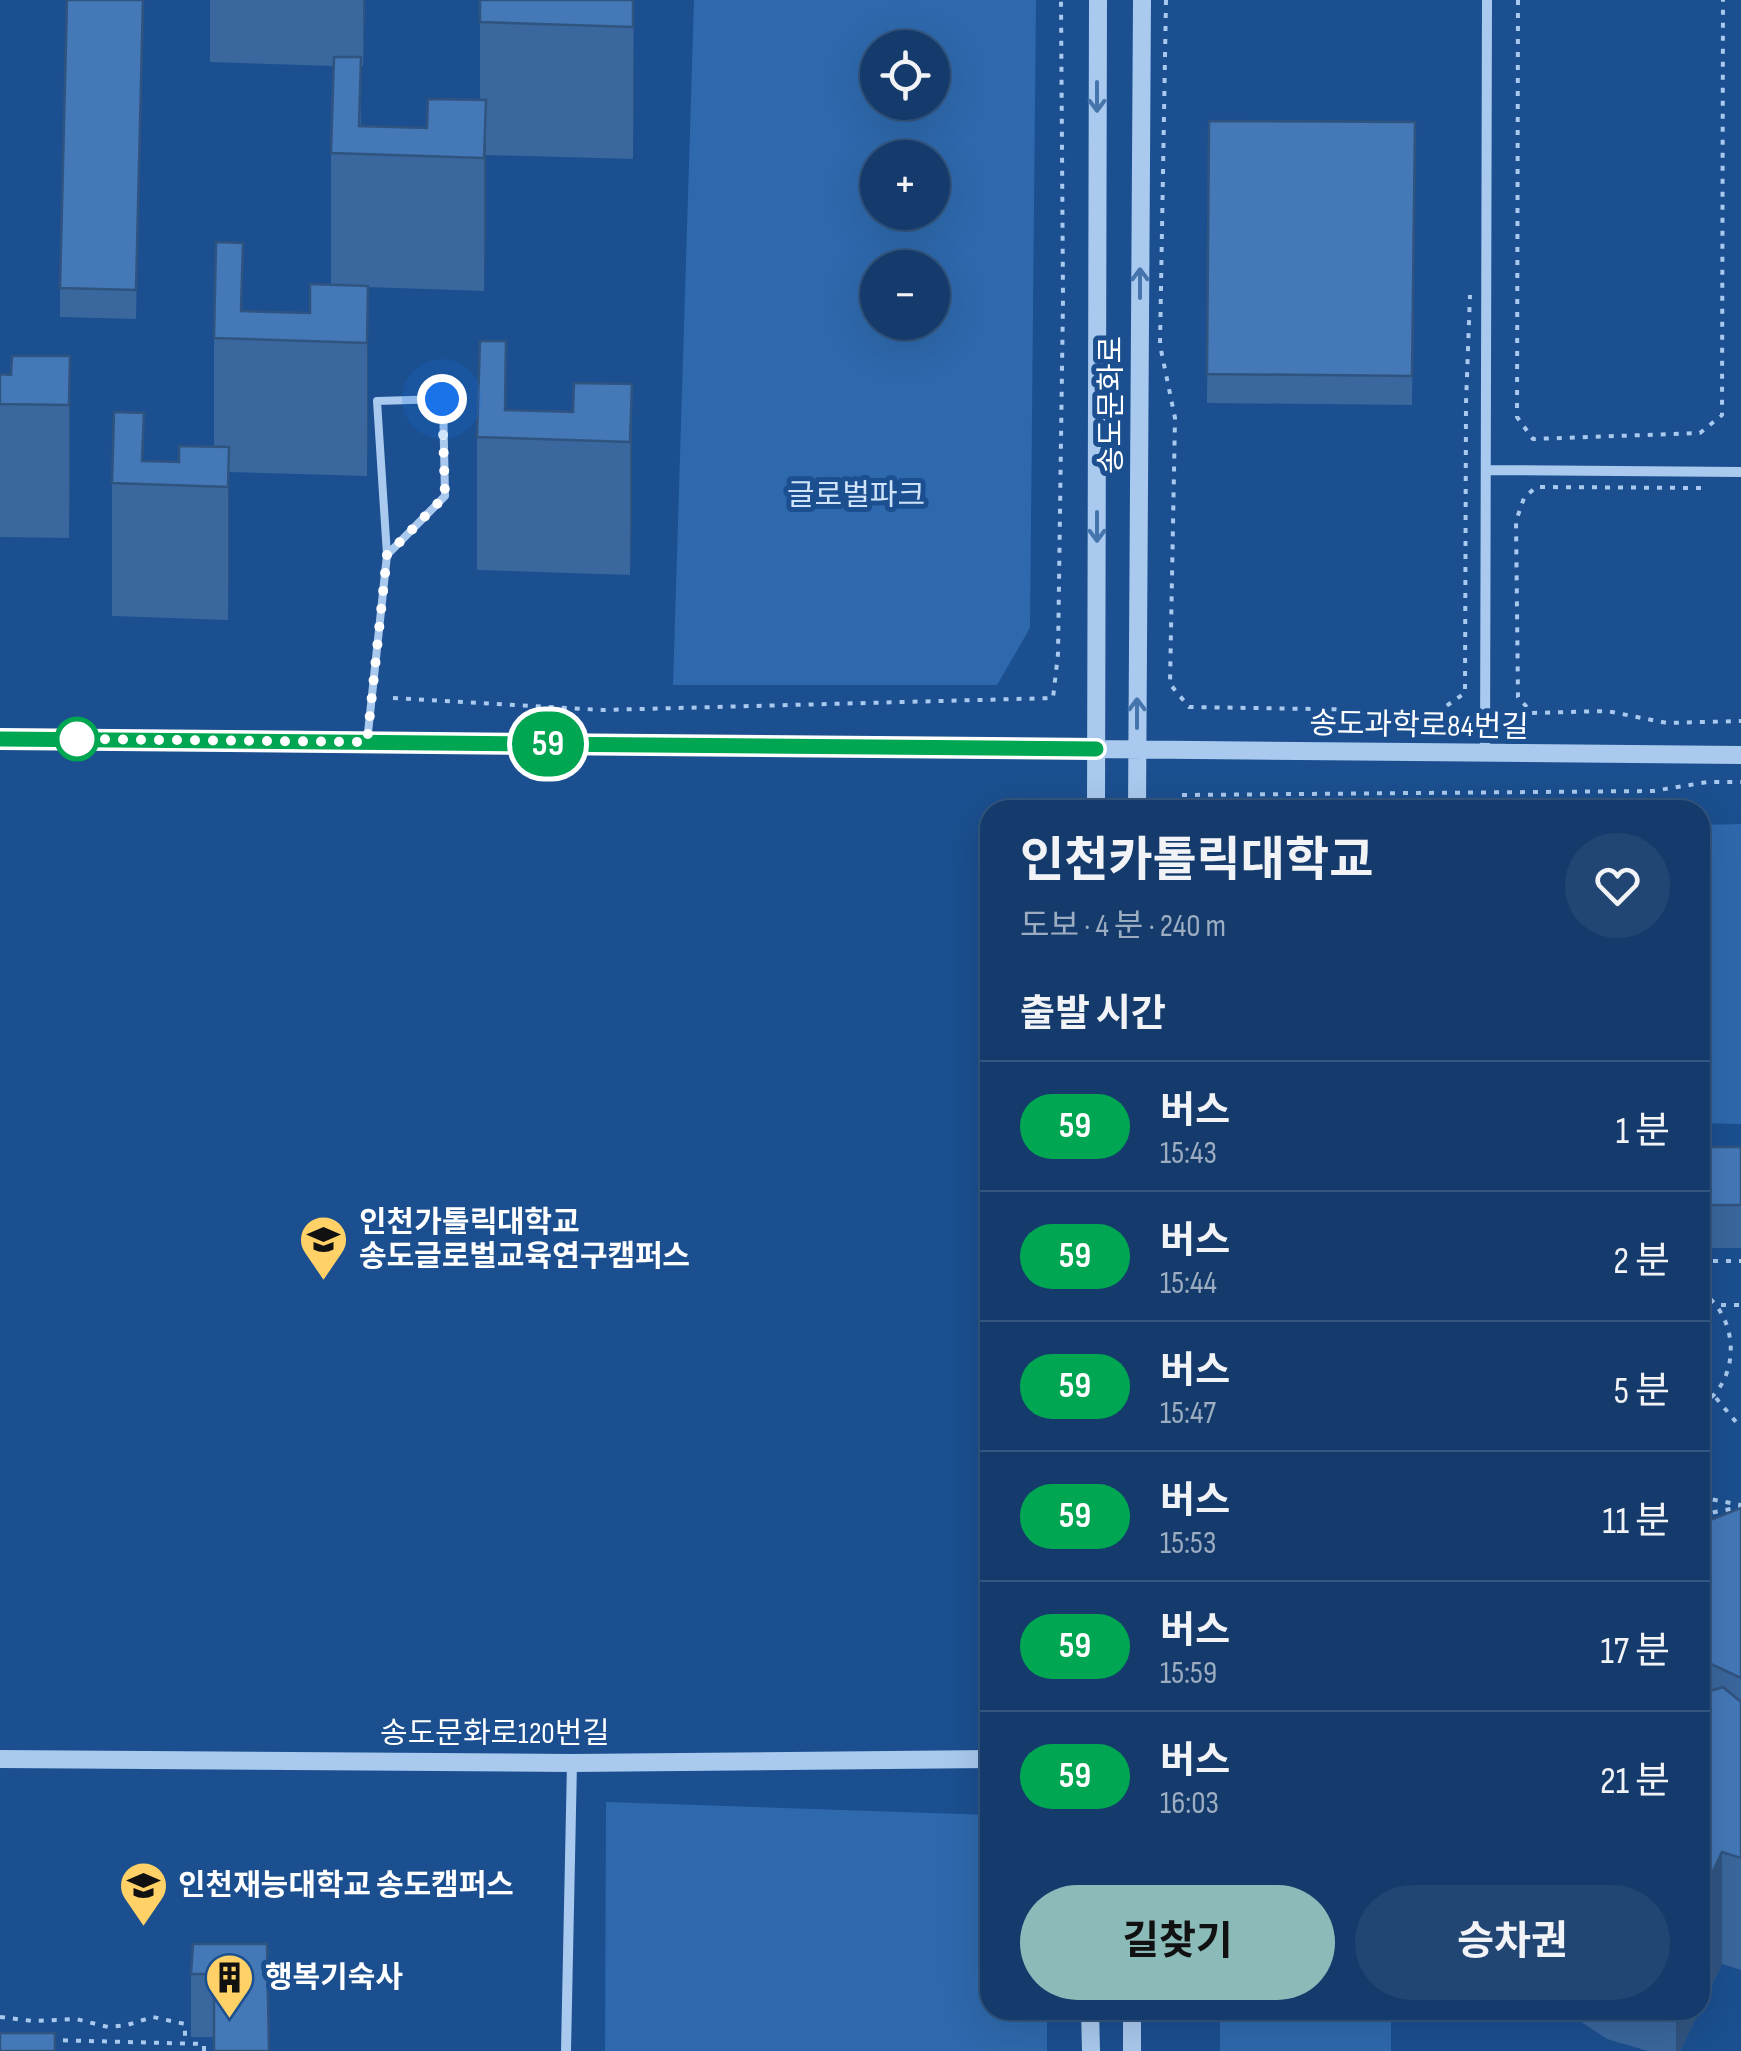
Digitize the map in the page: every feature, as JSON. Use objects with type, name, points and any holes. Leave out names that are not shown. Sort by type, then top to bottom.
[{"type":"street","name":"송도문화로","points":[[1096,800],[1098,0]]},
{"type":"street","name":"송도문화로","points":[[1137,800],[1142,0]]},
{"type":"street","points":[[1486,755],[1487,0]]},
{"type":"street","points":[[1487,470],[1741,472]]},
{"type":"street","name":"송도과학로84번길","points":[[0,739],[1741,755]]},
{"type":"street","name":"송도문화로120번길","points":[[0,1759],[572,1763],[980,1759]]},
{"type":"street","points":[[566,2051],[572,1763]]},
{"type":"street","points":[[1090,2020],[1090,2051]]},
{"type":"street","points":[[1132,2020],[1132,2051]]},
{"type":"lane","points":[[367,742],[387,555],[377,401],[442,399],[445,496],[387,555]]},
{"type":"path","points":[[393,698],[603,710],[1052,698],[1058,654],[1063,300],[1061,0]]},
{"type":"path","points":[[1166,0],[1160,346],[1175,418],[1170,684],[1188,707],[1439,711],[1466,693],[1466,402]]},
{"type":"path","points":[[1518,0],[1517,417],[1533,439],[1700,433],[1722,415],[1722,0]]},
{"type":"path","points":[[1717,488],[1536,487],[1524,498],[1516,521],[1518,697],[1532,714],[1606,711],[1666,724],[1741,721]]},
{"type":"path","points":[[1182,794],[1653,791],[1708,782],[1741,782]]},
{"type":"path","points":[[1710,1262],[1741,1262]]},
{"type":"path","points":[[1710,1297],[1721,1304],[1736,1332]]},
{"type":"path","points":[[1721,1304],[1741,1304]]},
{"type":"path","points":[[1710,1401],[1730,1382],[1738,1363]]},
{"type":"path","points":[[1716,1398],[1741,1428]]},
{"type":"path","points":[[1710,1499],[1741,1506]]},
{"type":"path","points":[[1710,1513],[1741,1506]]},
{"type":"path","points":[[0,2017],[33,2021],[76,2019],[108,2027],[152,2016],[185,2024],[184,2043]]},
{"type":"path","points":[[34,2040],[204,2044],[204,2051]]},
{"type":"path","points":[[68,2040],[68,2051]]},
{"type":"green space","name":"글로벌파크","points":[[694,0],[1036,0],[1030,628],[997,685],[673,685]]},
{"type":"green space","points":[[1741,824],[1741,1124],[1710,1123],[1710,825]]},
{"type":"green space","points":[[606,1802],[980,1815],[980,2020],[1047,2020],[1047,2051],[605,2051]]},
{"type":"green space","points":[[1220,2020],[1391,2020],[1391,2051],[1220,2051]]},
{"type":"building","points":[[67,0],[143,0],[136,290],[60,288]]},
{"type":"building","points":[[480,0],[633,0],[633,27],[480,22]]},
{"type":"building","points":[[334,57],[361,57],[359,126],[427,128],[428,99],[486,100],[484,158],[331,153]]},
{"type":"building","points":[[1209,121],[1415,122],[1412,376],[1207,374]]},
{"type":"building","points":[[216,242],[243,243],[241,311],[310,313],[310,284],[368,286],[367,343],[214,338]]},
{"type":"building","points":[[480,341],[506,341],[505,410],[573,412],[574,383],[632,384],[630,442],[477,437]]},
{"type":"building","points":[[12,356],[70,356],[69,405],[0,404],[0,374],[11,375]]},
{"type":"building","points":[[114,412],[144,413],[142,461],[179,462],[179,446],[229,447],[228,487],[112,483]]},
{"type":"building","points":[[1710,1147],[1741,1147],[1741,1205],[1710,1205]]},
{"type":"building","points":[[1741,1508],[1741,1678],[1710,1664],[1710,1520]]},
{"type":"building","points":[[1723,1687],[1741,1702],[1741,1858],[1722,1852],[1710,1877],[1710,1691]]},
{"type":"building","points":[[193,1944],[267,1944],[269,2051],[214,2051],[214,1974],[191,1974]]},
{"type":"building","points":[[0,2033],[55,2033],[55,2051],[0,2051]]},
{"type":"bus line","name":"59","points":[[0,739],[1096,749]]},
{"type":"place","name":"인천가톨릭대학교 송도글로벌교육연구캠퍼스","points":[[324,1282]]},
{"type":"place","name":"인천재능대학교 송도캠퍼스","points":[[143,1928]]},
{"type":"place","name":"행복기숙사","points":[[230,2020]]},
{"type":"route","points":[[77,739],[73,739],[367,742],[387,555],[445,496],[442,399]]}]
